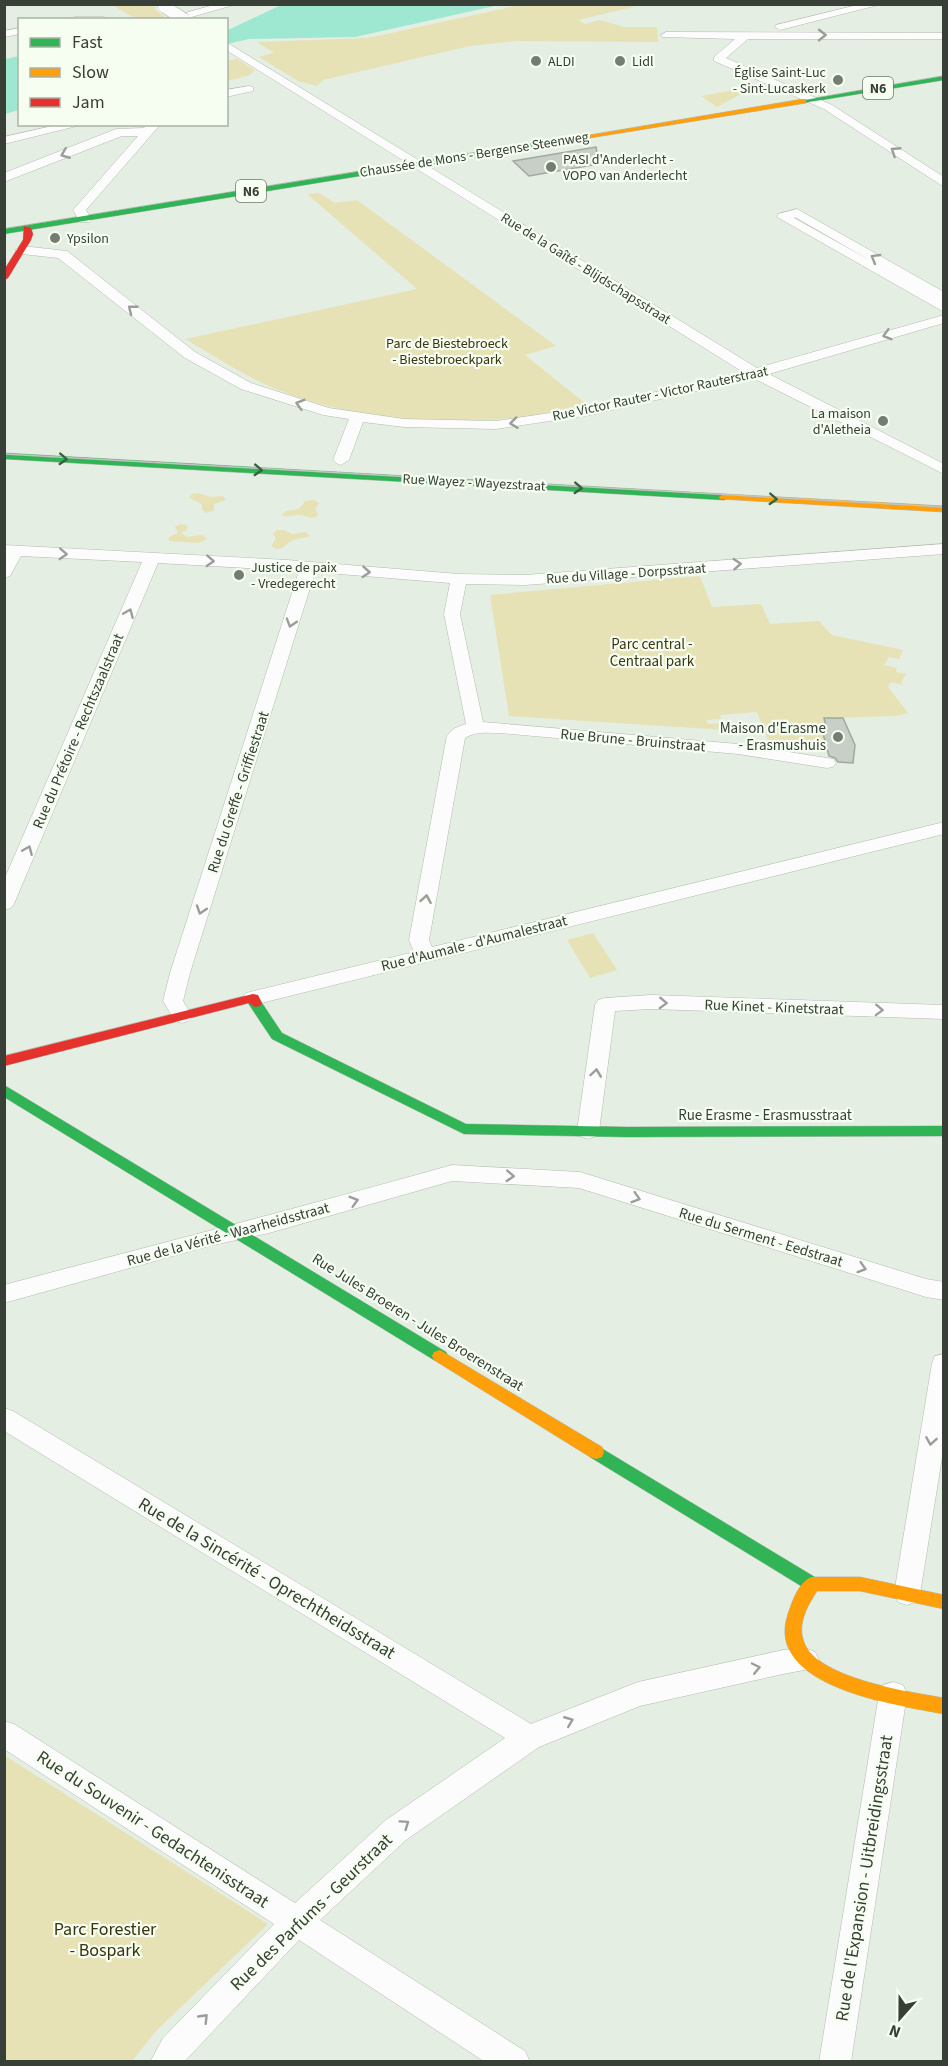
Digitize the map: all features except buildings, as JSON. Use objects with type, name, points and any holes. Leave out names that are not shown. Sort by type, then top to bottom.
[{"type":"street","points":[[173,18],[232,4]]},
{"type":"street","points":[[764,35],[783,27],[877,4]]},
{"type":"street","points":[[163,6],[182,18]]},
{"type":"street","points":[[105,18],[116,12]]},
{"type":"street","points":[[666,35],[944,36]]},
{"type":"street","points":[[746,35],[718,59],[828,107],[944,183]]},
{"type":"street","name":"Rue de la Gaîté - Blijdschapsstraat","points":[[228,46],[755,373],[944,470]]},
{"type":"street","name":"Chaussée de Mons - Bergense Steenweg","points":[[4,232],[944,78]]},
{"type":"street","points":[[228,94],[249,89]]},
{"type":"street","points":[[4,141],[70,126]]},
{"type":"street","points":[[111,126],[120,132]]},
{"type":"street","points":[[4,178],[120,132],[151,128]]},
{"type":"street","points":[[85,219],[79,210],[151,128]]},
{"type":"street","points":[[944,298],[797,213],[783,217],[944,308]]},
{"type":"street","points":[[4,278],[22,250],[29,234],[27,228]]},
{"type":"street","name":"Rue Victor Rauter - Victor Rauterstraat","points":[[22,250],[62,254],[190,355],[222,375],[276,397],[357,417],[452,425],[516,423],[590,411],[755,373],[944,319]]},
{"type":"street","points":[[341,460],[357,417]]},
{"type":"street","name":"Rue Wayez - Wayezstraat","points":[[4,456],[944,508]]},
{"type":"street","name":"Rue du Village - Dorpsstraat","points":[[10,551],[308,567],[459,579],[525,580],[944,549]]},
{"type":"street","points":[[4,573],[10,551]]},
{"type":"street","name":"Rue du Prétoire - Rechtszaalstraat","points":[[4,904],[152,558]]},
{"type":"street","name":"Rue du Greffe - Griffiestraat","points":[[182,1016],[173,1001],[180,973],[308,567]]},
{"type":"street","points":[[426,956],[419,940],[456,735],[475,727],[452,614],[459,579]]},
{"type":"street","name":"Rue Brune - Bruinstraat","points":[[475,727],[738,749],[827,763]]},
{"type":"street","name":"Rue d'Aumale - d'Aumalestraat","points":[[4,1061],[944,828]]},
{"type":"street","name":"Rue Erasme - Erasmusstraat","points":[[253,998],[262,1016],[277,1036],[464,1129],[944,1131]]},
{"type":"street","name":"Rue Kinet - Kinetstraat","points":[[588,1131],[605,1005],[651,1002],[944,1012]]},
{"type":"street","name":"Rue Jules Broeren - Jules Broerenstraat","points":[[4,1090],[812,1584]]},
{"type":"street","name":"Rue de la Vérité - Waarheidsstraat","points":[[4,1294],[268,1225],[452,1173],[580,1180]]},
{"type":"street","name":"Rue du Serment - Eedstraat","points":[[580,1180],[926,1288],[944,1291]]},
{"type":"street","points":[[907,1594],[944,1363]]},
{"type":"street","name":"Rue de la Sincérité - Oprechtheidsstraat","points":[[4,1418],[529,1738]]},
{"type":"street","points":[[944,1602],[854,1583],[830,1581],[812,1584],[801,1603],[794,1626],[795,1645],[805,1660],[823,1673],[844,1682],[944,1706]]},
{"type":"street","name":"Rue des Parfums - Geurstraat","points":[[166,2061],[174,2049],[297,1921],[396,1830],[529,1738],[638,1694],[805,1660]]},
{"type":"street","name":"Rue de l'Expansion - Uitbreidingsstraat","points":[[835,2061],[893,1694]]},
{"type":"street","name":"Rue du Souvenir - Gedachtenisstraat","points":[[4,1733],[514,2061]]},
{"type":"green space","points":[[112,5],[152,5],[167,18],[135,18]]},
{"type":"green space","points":[[520,5],[641,5],[578,20],[585,24],[600,20],[624,27],[657,27],[658,42],[518,41],[470,46],[323,80],[317,86],[298,81],[259,57],[274,53],[257,42],[368,38]]},
{"type":"green space","points":[[237,59],[255,70],[250,75],[228,81],[228,61]]},
{"type":"green space","points":[[756,86],[717,107],[701,96]]},
{"type":"green space","name":"Parc de Biestebroeck - Biestebroeckpark","points":[[319,193],[335,203],[357,200],[556,346],[525,355],[586,404],[528,416],[459,421],[389,417],[355,412],[321,404],[256,380],[185,339],[417,289],[307,194]]},
{"type":"green space","points":[[198,493],[211,497],[223,496],[226,500],[214,504],[214,511],[206,513],[202,510],[202,504],[189,498],[192,494]]},
{"type":"green space","points":[[314,500],[319,503],[315,509],[318,514],[316,517],[282,515],[286,511],[299,509],[305,501]]},
{"type":"green space","points":[[181,524],[188,526],[187,530],[181,533],[187,537],[202,535],[207,539],[199,543],[169,541],[169,537],[178,533],[175,526]]},
{"type":"green space","points":[[277,530],[284,530],[292,534],[305,532],[310,536],[291,541],[278,549],[271,546],[276,539],[273,534]]},
{"type":"green space","name":"Parc central - Centraal park","points":[[700,576],[712,607],[761,604],[770,624],[819,621],[832,635],[903,650],[899,659],[889,657],[884,665],[897,668],[896,672],[906,674],[901,683],[903,685],[891,682],[888,687],[908,713],[896,716],[824,718],[827,730],[822,730],[831,751],[771,748],[757,712],[720,715],[721,719],[706,720],[708,724],[723,723],[725,730],[509,716],[490,595]]},
{"type":"green space","points":[[593,933],[617,970],[590,978],[567,940]]},
{"type":"green space","name":"Parc Forestier - Bospark","points":[[4,1755],[268,1924],[156,2031],[132,2061],[5,2061]]},
{"type":"shaded area","points":[[281,5],[499,5],[355,37],[249,39],[228,44],[228,30]]},
{"type":"shaded area","points":[[18,56],[18,110],[5,114],[5,59]]},
{"type":"tram line","points":[[4,454],[944,507]]},
{"type":"traffic: fast","points":[[803,101],[944,78]]},
{"type":"traffic: fast","points":[[4,232],[571,139]]},
{"type":"traffic: fast","points":[[4,456],[724,497]]},
{"type":"traffic: fast","points":[[255,1003],[277,1036],[464,1129],[627,1132],[944,1131]]},
{"type":"traffic: fast","points":[[4,1090],[440,1356]]},
{"type":"traffic: fast","points":[[596,1452],[812,1584]]},
{"type":"traffic: slow","points":[[571,139],[803,101]]},
{"type":"traffic: slow","points":[[724,497],[944,509]]},
{"type":"traffic: slow","points":[[440,1356],[596,1452]]},
{"type":"traffic: slow","points":[[944,1602],[860,1584],[812,1584],[800,1605],[793,1628],[795,1644],[804,1658],[819,1670],[861,1688],[944,1706]]},
{"type":"traffic: jam","points":[[4,278],[27,240],[29,234],[27,228]]},
{"type":"traffic: jam","points":[[4,1061],[253,998],[255,1003]]},
{"type":"place","name":"ALDI","points":[[536,61]]},
{"type":"place","name":"Lidl","points":[[620,61]]},
{"type":"place","name":"Église Saint-Luc - Sint-Lucaskerk","points":[[838,80]]},
{"type":"place","name":"PASI d'Anderlecht - VOPO van Anderlecht","points":[[551,167]]},
{"type":"place","name":"Ypsilon","points":[[55,238]]},
{"type":"place","name":"La maison d'Aletheia","points":[[883,421]]},
{"type":"place","name":"Justice de paix - Vredegerecht","points":[[239,575]]},
{"type":"place","name":"Maison d'Erasme - Erasmushuis","points":[[838,737]]}]
